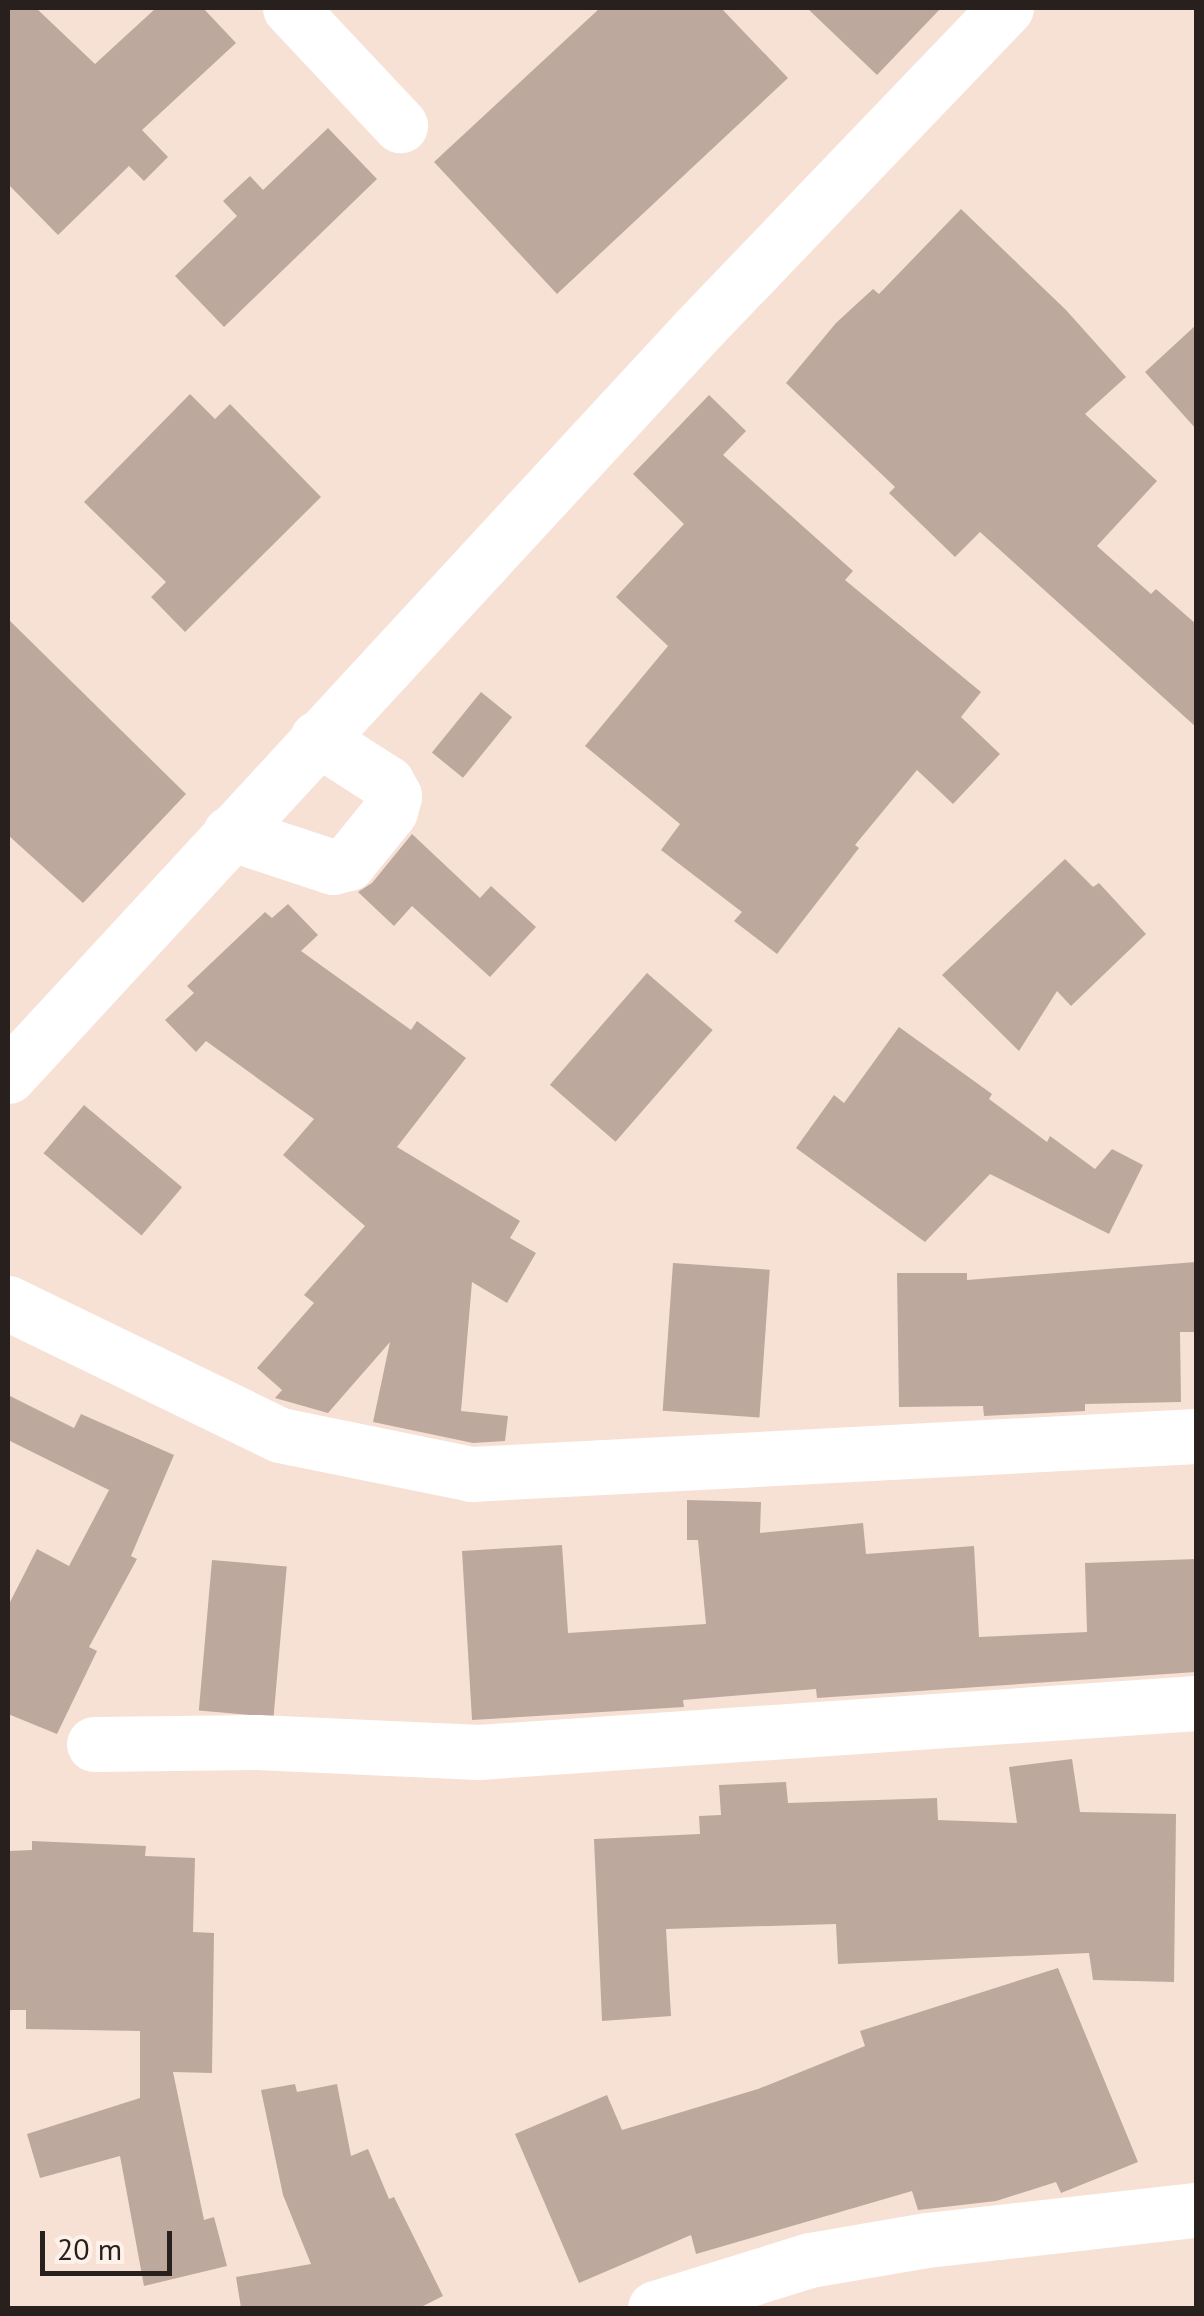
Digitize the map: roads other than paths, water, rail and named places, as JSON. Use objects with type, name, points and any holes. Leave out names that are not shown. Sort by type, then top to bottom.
[{"type":"street","points":[[290,8],[400,125]]},
{"type":"street","points":[[8,1076],[709,316],[1006,8]]},
{"type":"street","points":[[230,833],[333,868],[348,863],[390,811],[394,796],[387,782],[316,738]]},
{"type":"street","points":[[8,1303],[210,1405],[280,1435],[471,1474],[1196,1436]]},
{"type":"street","points":[[94,1744],[256,1742],[479,1752],[1196,1703]]},
{"type":"street","points":[[655,2308],[810,2260],[927,2240],[1196,2210]]}]
